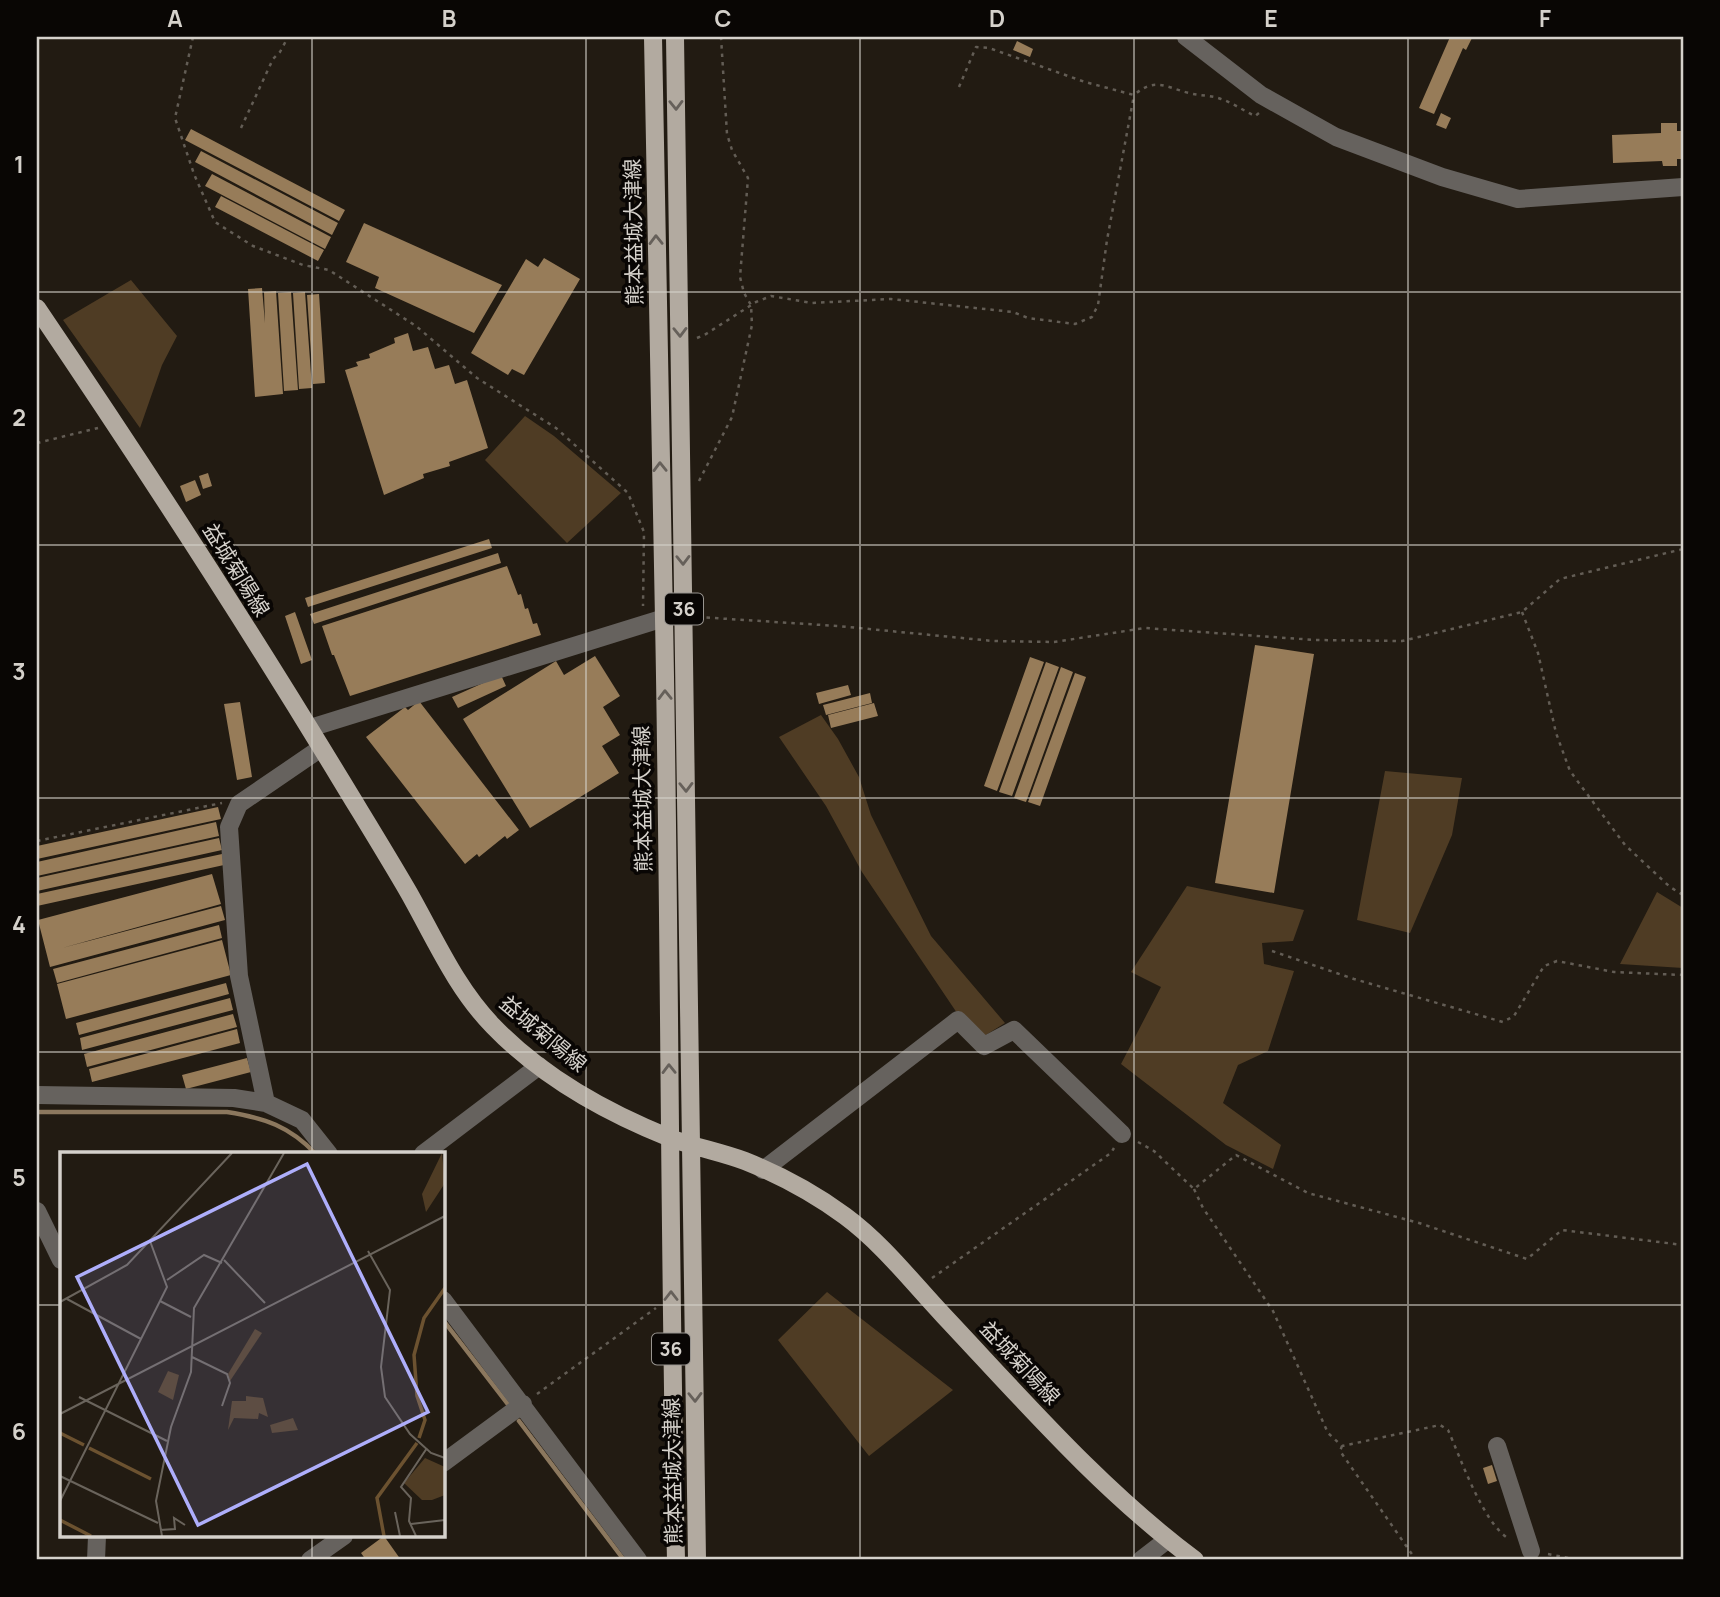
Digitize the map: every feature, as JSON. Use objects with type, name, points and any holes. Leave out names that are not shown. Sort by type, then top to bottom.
[{"type":"main road","name":"熊本益城大津線","points":[[653,37],[664,618],[670,1298],[676,1560]]},
{"type":"main road","name":"熊本益城大津線","points":[[675,37],[697,1560]]},
{"type":"main road","name":"益城菊陽線","points":[[37,308],[116,424],[310,728],[463,990],[494,1027],[539,1066],[587,1100],[670,1138],[745,1161],[802,1188],[846,1217],[887,1253],[1101,1482],[1167,1540],[1195,1560]]},
{"type":"street","points":[[1186,37],[1271,102],[1336,137],[1442,177],[1517,199],[1683,187]]},
{"type":"street","points":[[310,728],[664,618]]},
{"type":"street","points":[[266,1103],[239,976],[229,827],[239,804],[321,748]]},
{"type":"street","points":[[763,1170],[958,1020],[984,1046],[1014,1030],[1122,1134]]},
{"type":"street","points":[[426,1152],[539,1066]]},
{"type":"street","points":[[37,1095],[234,1098],[266,1103],[302,1119],[327,1152]]},
{"type":"street","points":[[37,1211],[60,1257]]},
{"type":"street","points":[[444,1301],[638,1560]]},
{"type":"street","points":[[444,1462],[523,1404]]},
{"type":"street","points":[[1497,1446],[1531,1550]]},
{"type":"street","points":[[96,1560],[97,1538]]},
{"type":"street","points":[[310,1560],[341,1538]]},
{"type":"street","points":[[1141,1560],[1167,1540]]},
{"type":"path","points":[[193,37],[175,118],[194,174],[215,222],[253,246],[303,265],[329,270],[416,326],[477,378],[556,428],[628,494],[643,531],[642,624]]},
{"type":"path","points":[[240,128],[273,59],[288,37]]},
{"type":"path","points":[[697,484],[732,417],[752,325],[751,305],[744,293],[740,277],[748,178],[732,150],[727,134],[721,37]]},
{"type":"path","points":[[958,87],[976,47],[989,48],[1085,82],[1134,95]]},
{"type":"path","points":[[680,344],[706,334],[751,305],[771,296],[811,303],[891,299],[1013,312],[1028,318],[1075,324],[1092,317],[1098,305],[1107,240],[1134,95],[1144,86],[1160,84],[1223,99],[1255,116],[1271,102]]},
{"type":"path","points":[[37,443],[116,424]]},
{"type":"path","points":[[684,615],[718,620],[838,626],[993,641],[1054,642],[1145,628],[1315,640],[1402,641],[1522,612],[1560,579],[1683,549]]},
{"type":"path","points":[[1522,612],[1538,653],[1556,733],[1570,771],[1625,845],[1670,887],[1683,895]]},
{"type":"path","points":[[37,841],[226,802],[239,804]]},
{"type":"path","points":[[1272,951],[1354,979],[1503,1022],[1514,1016],[1545,966],[1557,961],[1614,972],[1683,975]]},
{"type":"path","points":[[917,1288],[1111,1153],[1122,1134],[1154,1151],[1194,1189],[1203,1208],[1273,1311],[1328,1433],[1342,1446]]},
{"type":"path","points":[[1194,1189],[1236,1154],[1308,1193],[1419,1223],[1527,1259],[1562,1230],[1683,1245]]},
{"type":"path","points":[[523,1404],[670,1298]]},
{"type":"path","points":[[1342,1446],[1440,1425],[1448,1430],[1487,1514],[1501,1534],[1531,1550],[1579,1560]]},
{"type":"path","points":[[1342,1446],[1340,1451],[1416,1560]]},
{"type":"shaded area","points":[[131,280],[177,336],[162,365],[140,428],[63,320]]},
{"type":"shaded area","points":[[525,416],[554,436],[621,493],[567,543],[485,460]]},
{"type":"shaded area","points":[[821,715],[859,777],[871,815],[931,936],[1005,1023],[981,1038],[957,1013],[862,872],[826,806],[779,737]]},
{"type":"shaded area","points":[[1385,771],[1462,778],[1452,835],[1410,933],[1357,920]]},
{"type":"shaded area","points":[[1187,886],[1304,910],[1293,941],[1262,943],[1264,964],[1294,971],[1268,1051],[1238,1065],[1223,1103],[1281,1145],[1273,1169],[1226,1145],[1121,1064],[1161,987],[1131,972]]},
{"type":"shaded area","points":[[1657,892],[1683,908],[1683,968],[1620,964]]},
{"type":"shaded area","points":[[827,1292],[953,1390],[869,1456],[778,1340]]},
{"type":"building","points":[[1450,37],[1472,38],[1466,50],[1463,48],[1434,114],[1419,108]]},
{"type":"building","points":[[1017,41],[1033,49],[1030,57],[1013,50]]},
{"type":"building","points":[[1441,113],[1451,118],[1446,129],[1436,125]]},
{"type":"building","points":[[1661,123],[1677,123],[1677,131],[1683,131],[1683,159],[1677,159],[1677,166],[1663,166],[1662,161],[1613,163],[1612,135],[1661,133]]},
{"type":"building","points":[[191,129],[345,210],[339,221],[185,140]]},
{"type":"building","points":[[201,151],[338,223],[332,235],[195,162]]},
{"type":"building","points":[[212,174],[331,237],[325,249],[205,186]]},
{"type":"building","points":[[221,196],[324,250],[318,261],[215,207]]},
{"type":"building","points":[[364,223],[502,285],[474,333],[375,288],[379,277],[346,262]]},
{"type":"building","points":[[544,258],[580,279],[524,375],[512,369],[508,375],[471,353],[526,259],[538,267]]},
{"type":"building","points":[[262,288],[265,323],[264,292],[276,291],[283,394],[255,397],[248,289]]},
{"type":"building","points":[[291,292],[298,390],[284,391],[278,293]]},
{"type":"building","points":[[305,292],[312,388],[299,389],[293,293]]},
{"type":"building","points":[[319,294],[325,383],[313,384],[307,295]]},
{"type":"building","points":[[408,333],[413,351],[428,347],[435,369],[449,365],[455,384],[467,380],[488,448],[449,462],[450,466],[423,474],[424,478],[384,495],[345,370],[358,366],[356,362],[370,358],[369,354],[395,343],[394,338]]},
{"type":"building","points":[[208,473],[212,486],[203,489],[199,476]]},
{"type":"building","points":[[195,480],[201,495],[186,502],[180,486]]},
{"type":"building","points":[[489,539],[492,548],[308,607],[305,598]]},
{"type":"building","points":[[498,553],[501,563],[314,624],[310,614]]},
{"type":"building","points":[[507,566],[518,595],[521,594],[525,609],[528,608],[533,624],[537,623],[541,635],[350,696],[322,626]]},
{"type":"building","points":[[295,612],[312,660],[301,664],[285,616]]},
{"type":"building","points":[[1255,645],[1314,654],[1274,893],[1215,883]]},
{"type":"building","points":[[595,656],[620,696],[603,707],[620,735],[602,746],[619,773],[530,828],[463,719],[556,661],[564,675]]},
{"type":"building","points":[[1030,657],[1044,662],[997,791],[984,786]]},
{"type":"building","points":[[1046,662],[1059,667],[1012,796],[999,792]]},
{"type":"building","points":[[1061,667],[1073,672],[1026,802],[1014,798]]},
{"type":"building","points":[[1075,673],[1086,677],[1040,806],[1028,802]]},
{"type":"building","points":[[501,675],[506,686],[458,708],[452,697]]},
{"type":"building","points":[[848,685],[851,695],[819,704],[816,693]]},
{"type":"building","points":[[870,693],[872,703],[826,715],[823,705]]},
{"type":"building","points":[[419,701],[519,830],[507,839],[505,836],[479,857],[477,854],[465,864],[366,737],[405,707],[408,710]]},
{"type":"building","points":[[240,702],[252,777],[237,780],[224,704]]},
{"type":"building","points":[[874,703],[878,716],[831,728],[828,715]]},
{"type":"building","points":[[218,807],[221,819],[37,859],[37,846]]},
{"type":"building","points":[[216,822],[219,836],[37,876],[37,862]]},
{"type":"building","points":[[219,838],[222,850],[37,891],[37,878]]},
{"type":"building","points":[[222,854],[224,865],[37,906],[37,894]]},
{"type":"building","points":[[212,874],[221,904],[62,948],[221,906],[225,920],[50,967],[38,920]]},
{"type":"building","points":[[219,925],[222,938],[57,983],[53,969]]},
{"type":"building","points":[[222,940],[231,975],[66,1019],[57,984]]},
{"type":"building","points":[[226,983],[229,994],[79,1035],[76,1023]]},
{"type":"building","points":[[230,998],[233,1010],[82,1050],[80,1038]]},
{"type":"building","points":[[233,1014],[237,1027],[87,1067],[84,1054]]},
{"type":"building","points":[[237,1029],[240,1043],[92,1082],[89,1069]]},
{"type":"building","points":[[247,1058],[251,1072],[186,1089],[182,1075]]},
{"type":"building","points":[[1492,1465],[1497,1481],[1488,1484],[1483,1468]]},
{"type":"building","points":[[381,1538],[385,1538],[401,1560],[366,1560],[361,1553]]},
{"type":"waterway","points":[[37,1112],[227,1112],[276,1125],[296,1136],[314,1152]]},
{"type":"waterway","points":[[444,1321],[510,1407]]},
{"type":"waterway","points":[[519,1421],[624,1560]]}]
